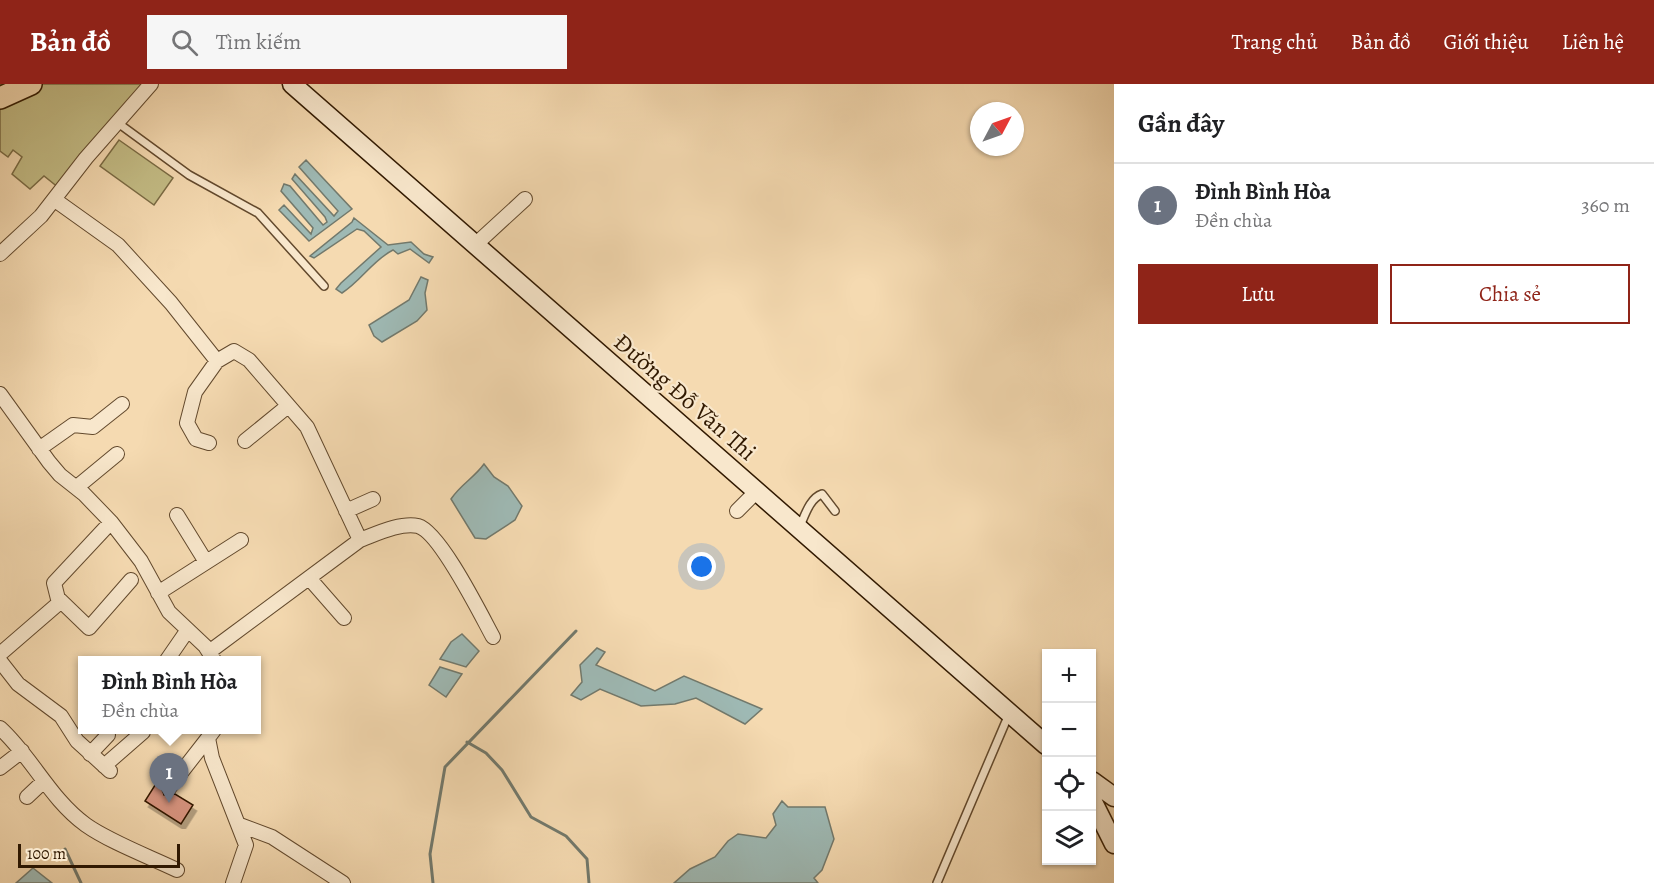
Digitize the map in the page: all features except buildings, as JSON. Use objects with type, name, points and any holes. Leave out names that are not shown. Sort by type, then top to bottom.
[{"type":"main road","points":[[0,98],[31,84]]},
{"type":"street","points":[[0,254],[56,200],[86,158],[151,84]]},
{"type":"street","name":"Đường Đỗ Văn Thi","points":[[292,84],[1042,741]]},
{"type":"street","points":[[475,245],[525,199]]},
{"type":"street","points":[[56,200],[118,245],[171,303],[217,361]]},
{"type":"street","points":[[209,443],[196,439],[187,423],[195,392],[217,361],[229,353],[238,351],[307,427],[360,540]]},
{"type":"street","points":[[0,394],[60,475],[77,487],[111,522],[141,561],[169,612],[200,641],[211,656],[360,540],[396,528],[418,526],[428,532],[445,552],[493,637]]},
{"type":"street","points":[[39,449],[74,425],[93,427],[122,404]]},
{"type":"street","points":[[245,441],[288,406]]},
{"type":"street","points":[[77,487],[117,454]]},
{"type":"street","points":[[737,511],[756,492]]},
{"type":"street","points":[[346,511],[373,499]]},
{"type":"street","points":[[177,515],[206,562]]},
{"type":"street","points":[[111,522],[54,583],[60,600],[89,628],[131,580]]},
{"type":"street","points":[[158,593],[242,540]]},
{"type":"street","points":[[309,578],[344,618]]},
{"type":"street","points":[[0,654],[60,600]]},
{"type":"street","points":[[170,656],[187,631]]},
{"type":"street","points":[[0,661],[18,684],[61,716],[70,732],[90,754],[107,768],[141,734]]},
{"type":"street","points":[[0,728],[22,751],[44,781],[87,825],[177,870]]},
{"type":"street","points":[[169,788],[211,734]]},
{"type":"street","points":[[211,734],[212,758],[246,845],[246,852],[233,883]]},
{"type":"street","points":[[90,754],[108,735]]},
{"type":"street","points":[[0,768],[22,751]]},
{"type":"street","points":[[27,797],[44,781]]},
{"type":"street","points":[[1096,784],[1114,797]]},
{"type":"street","points":[[1096,808],[1114,844]]},
{"type":"street","points":[[240,825],[272,837],[343,883]]},
{"type":"lane","points":[[118,123],[189,175],[258,213],[324,286]]},
{"type":"lane","points":[[799,529],[808,507],[818,495],[822,494],[835,511]]},
{"type":"lane","points":[[937,883],[1009,714]]},
{"type":"shaded area","points":[[0,84],[146,84],[59,188],[44,176],[30,189],[12,174],[22,157],[13,150],[8,157],[0,151]]},
{"type":"shaded area","points":[[119,140],[173,178],[154,205],[100,166]]},
{"type":"water","points":[[306,160],[352,209],[309,241],[279,210],[284,205],[311,234],[313,228],[281,191],[284,184],[290,186],[323,225],[327,222],[325,217],[292,179],[295,174],[334,216],[338,211],[299,167]]},
{"type":"water","points":[[354,218],[388,245],[411,242],[424,254],[433,257],[429,263],[410,249],[398,254],[393,250],[379,259],[342,293],[336,289],[341,283],[381,247],[364,231],[357,229],[314,258],[310,256]]},
{"type":"water","points":[[421,277],[428,280],[425,293],[427,310],[417,321],[382,342],[374,336],[369,325],[409,300]]},
{"type":"water","points":[[484,464],[494,477],[508,486],[522,506],[515,520],[486,539],[475,538],[451,499]]},
{"type":"water","points":[[462,634],[479,651],[466,667],[440,659],[451,642]]},
{"type":"water","points":[[597,648],[605,652],[596,665],[655,691],[684,676],[762,709],[745,724],[696,698],[675,704],[641,706],[600,689],[581,700],[571,695],[582,682],[580,665]]},
{"type":"water","points":[[440,667],[462,674],[446,697],[429,685]]},
{"type":"water","points":[[782,801],[788,807],[825,807],[834,839],[822,870],[814,878],[818,883],[674,883],[690,869],[715,857],[728,841],[738,834],[766,838],[776,825],[773,814]]},
{"type":"water","points":[[33,868],[52,883],[16,883]]},
{"type":"waterway","points":[[433,883],[430,854],[445,767],[576,631]]},
{"type":"waterway","points":[[467,742],[486,753],[502,770],[531,817],[566,836],[587,859],[589,883]]},
{"type":"waterway","points":[[65,849],[81,883]]},
{"type":"place","name":"Đình Bình Hòa","points":[[169,803]]}]
